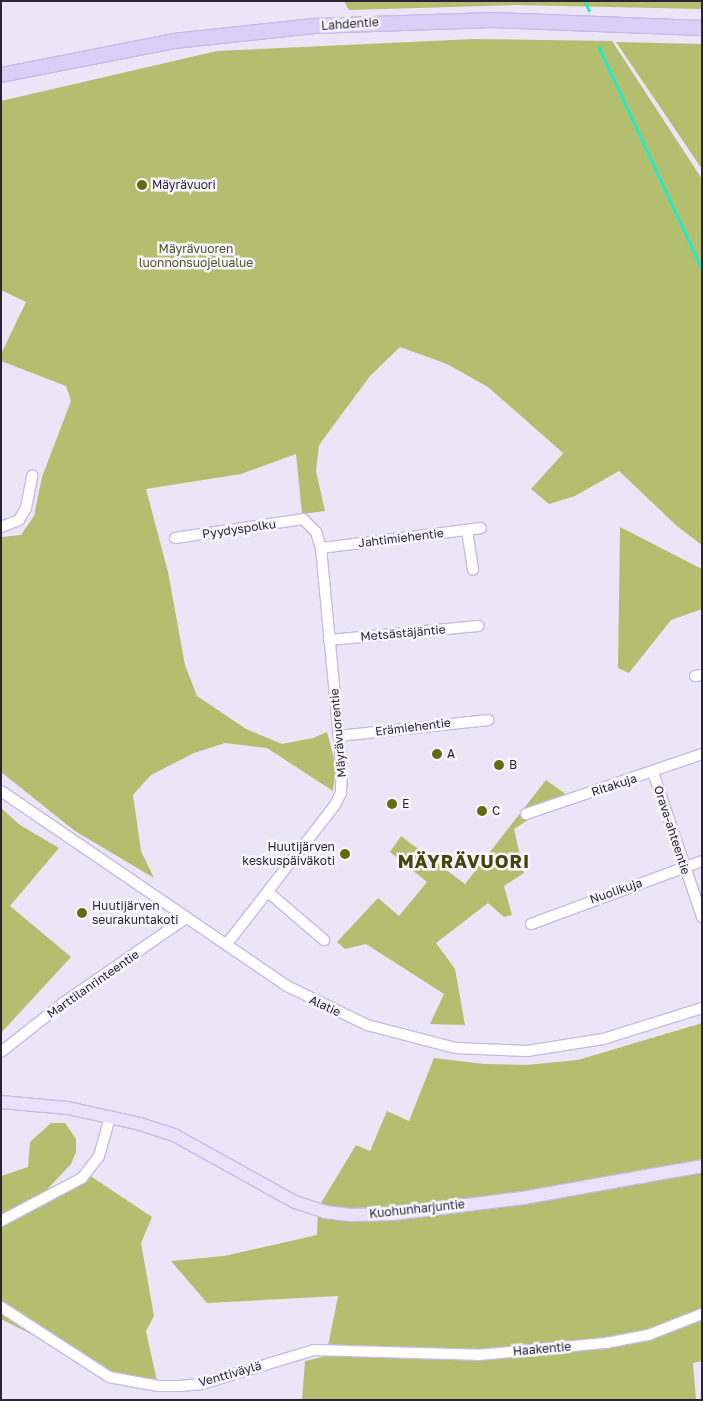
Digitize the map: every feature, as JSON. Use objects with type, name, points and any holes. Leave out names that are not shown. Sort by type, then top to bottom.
[{"type":"highway","name":"Lahdentie","points":[[1,75],[174,41],[344,24],[494,20],[702,28]]},
{"type":"main road","name":"Kuohunharjuntie","points":[[1,1102],[110,1117],[176,1136],[295,1202],[325,1212],[350,1215],[393,1214],[523,1198],[702,1166]]},
{"type":"street","points":[[1,527],[19,520],[26,508],[32,476]]},
{"type":"street","name":"Pyydyspolku","points":[[175,538],[303,519]]},
{"type":"street","name":"Mäyrävuorentie","points":[[226,945],[335,805],[341,793],[338,736],[321,548],[316,532],[303,519]]},
{"type":"street","name":"Jahtimiehentie","points":[[321,548],[481,528]]},
{"type":"street","points":[[467,530],[473,570]]},
{"type":"street","name":"Metsästäjäntie","points":[[329,640],[478,626]]},
{"type":"street","name":"Erämiehentie","points":[[338,736],[488,720]]},
{"type":"street","name":"Ritakuja","points":[[526,814],[702,754]]},
{"type":"street","name":"Orava-ahteentie","points":[[653,772],[702,917]]},
{"type":"street","name":"Alatie","points":[[1,791],[226,945],[316,1003],[367,1025],[456,1048],[527,1051],[559,1048],[603,1039],[702,1008]]},
{"type":"street","name":"Nuolikuja","points":[[531,924],[702,861]]},
{"type":"street","points":[[268,892],[324,940]]},
{"type":"street","name":"Marttilanrinteentie","points":[[1,1052],[63,1003],[186,918]]},
{"type":"street","points":[[1,1220],[82,1178],[99,1156],[110,1117]]},
{"type":"street","name":"Venttiväylä","points":[[1,1307],[109,1377],[158,1386],[202,1384],[314,1350],[478,1356]]},
{"type":"street","name":"Haakentie","points":[[478,1356],[606,1343],[648,1334],[702,1314]]},
{"type":"green space","points":[[344,1],[702,1],[702,9],[515,5],[349,10]]},
{"type":"green space","name":"Mäyrävuoren luonnonsuojelualue","points":[[474,39],[612,41],[702,179],[702,545],[678,527],[619,471],[575,496],[549,504],[531,489],[568,448],[563,453],[488,387],[447,364],[400,347],[370,376],[319,445],[316,471],[325,511],[302,514],[296,454],[241,474],[146,489],[168,572],[185,665],[197,696],[246,729],[282,744],[313,738],[327,732],[336,766],[333,791],[267,748],[225,743],[194,753],[151,775],[133,795],[141,851],[154,878],[75,831],[1,772],[1,537],[21,535],[34,516],[42,477],[71,401],[66,386],[1,361],[1,354],[26,302],[1,290],[1,101],[217,51]]},
{"type":"green space","points":[[616,42],[702,44],[702,169]]},
{"type":"green space","points":[[620,527],[702,569],[702,609],[671,620],[629,673],[618,668]]},
{"type":"green space","points":[[546,780],[567,795],[514,829],[524,873],[504,886],[512,915],[504,917],[488,903],[436,943],[455,969],[465,1025],[430,1024],[444,994],[366,944],[345,949],[337,942],[378,898],[399,916],[427,882],[390,852],[401,836],[465,884]]},
{"type":"green space","points":[[1,808],[20,825],[59,848],[10,906],[71,957],[1,1033]]},
{"type":"green space","points":[[702,1023],[702,1361],[693,1363],[696,1400],[302,1400],[305,1361],[326,1356],[338,1296],[207,1303],[171,1261],[224,1256],[317,1235],[318,1208],[356,1145],[370,1151],[387,1111],[409,1121],[434,1058],[484,1064],[526,1065],[578,1060]]},
{"type":"green space","points":[[51,1123],[65,1123],[76,1139],[76,1152],[71,1164],[40,1197],[86,1173],[152,1217],[141,1243],[154,1316],[146,1331],[158,1386],[126,1382],[1,1319],[1,1176],[28,1167],[30,1142]]},
{"type":"waterway","points":[[585,1],[589,10]]},
{"type":"waterway","points":[[599,47],[702,269]]},
{"type":"place","name":"Mäyrävuori","points":[[142,185]]},
{"type":"place","name":"A","points":[[437,754]]},
{"type":"place","name":"B","points":[[499,765]]},
{"type":"place","name":"E","points":[[392,804]]},
{"type":"place","name":"C","points":[[482,811]]},
{"type":"place","name":"Huutijärven keskuspäiväkoti","points":[[345,854]]},
{"type":"place","name":"Huutijärven seurakuntakoti","points":[[82,913]]},
{"type":"district","name":"MÄYRÄVUORI","points":[[464,861]]}]
